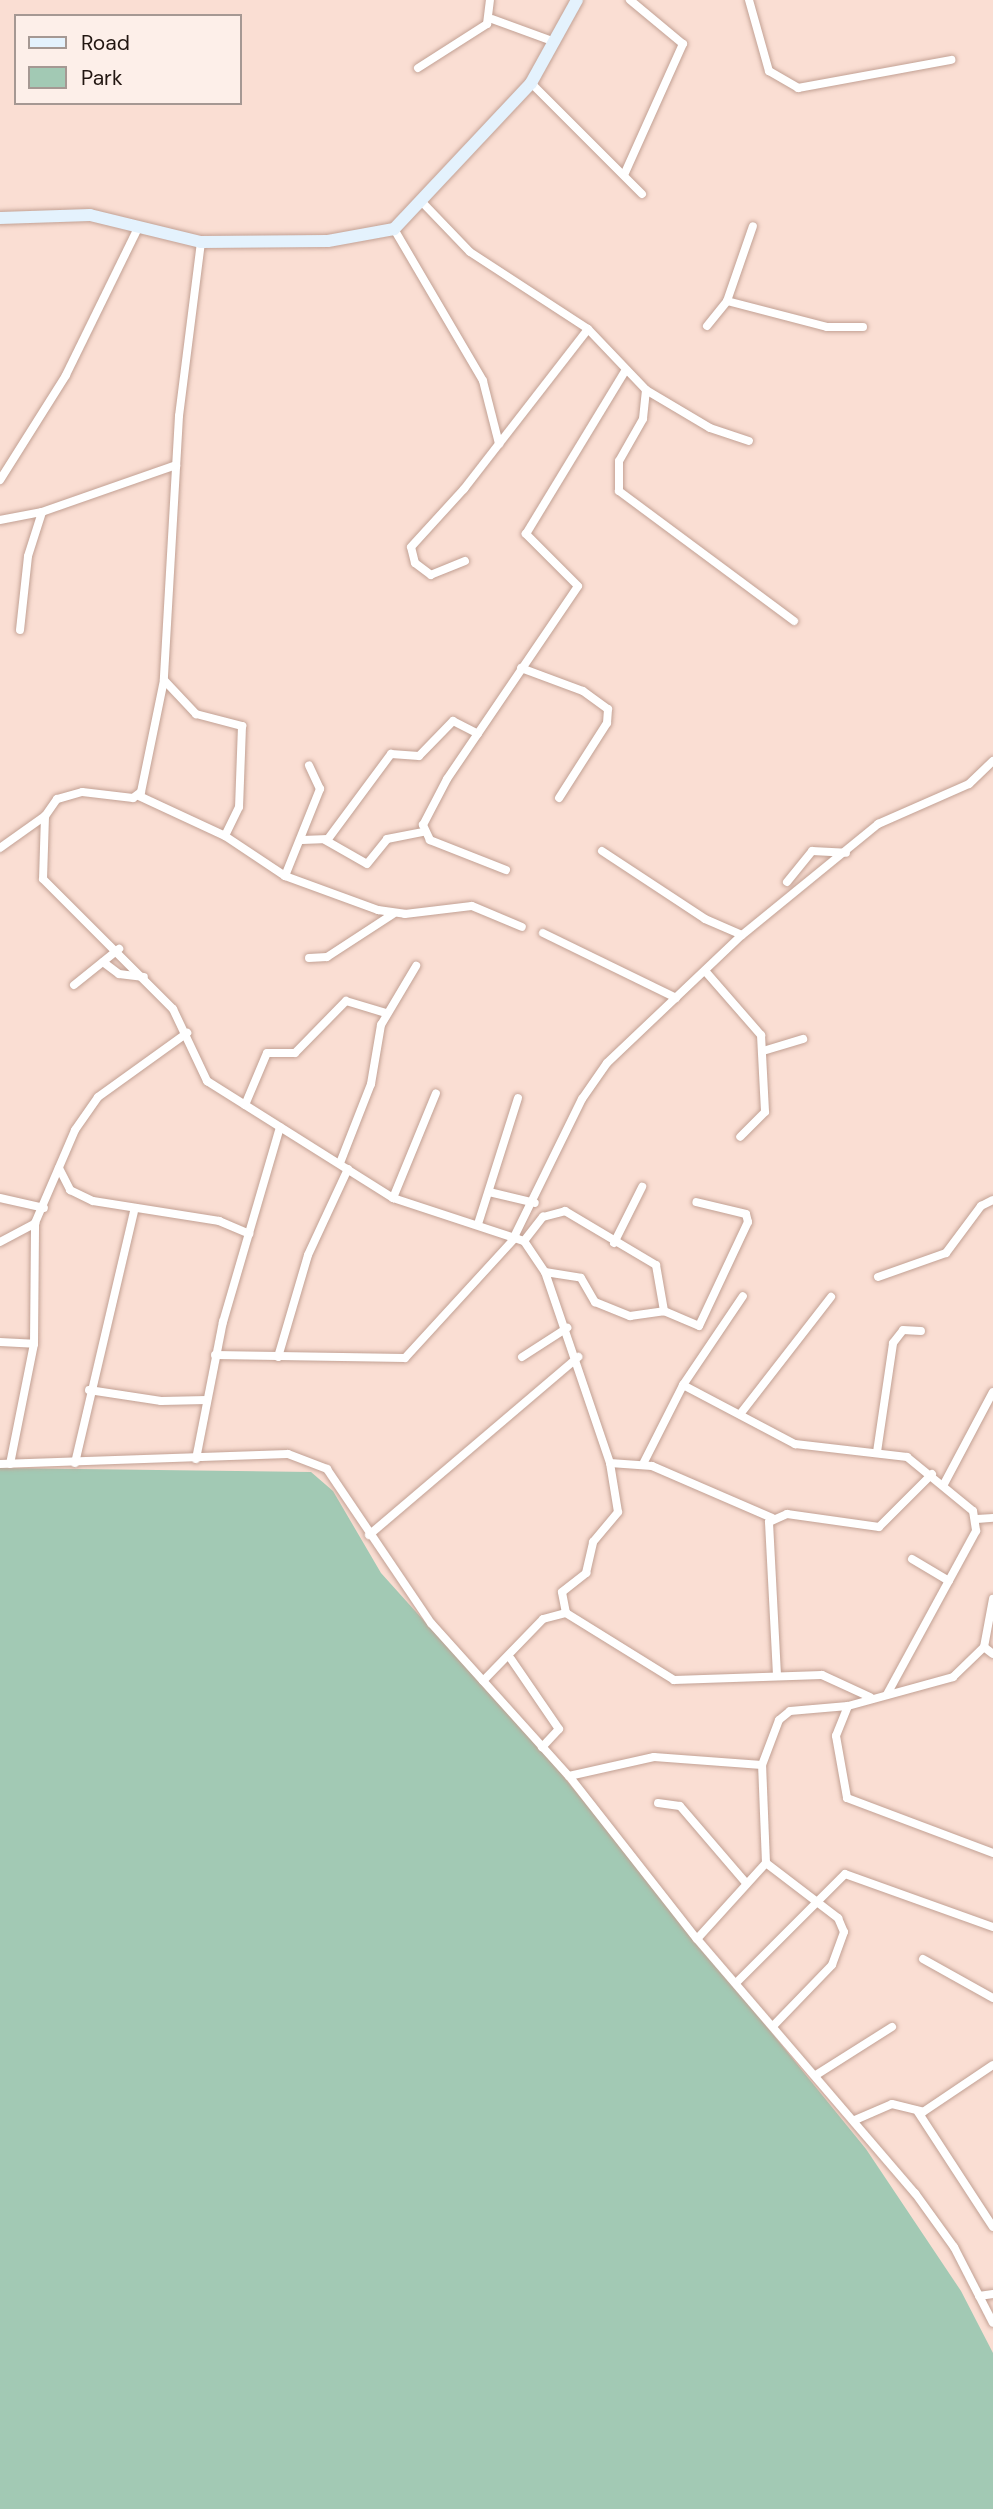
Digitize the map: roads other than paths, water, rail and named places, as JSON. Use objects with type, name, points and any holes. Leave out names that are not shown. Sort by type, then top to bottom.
[{"type":"street","points":[[490,0],[492,19]]},
{"type":"street","points":[[0,218],[81,214],[201,242],[328,241],[394,229],[531,83],[558,43],[577,0]]},
{"type":"street","points":[[624,175],[683,44],[631,0]]},
{"type":"street","points":[[749,0],[769,71],[798,88],[951,60]]},
{"type":"street","points":[[492,19],[558,43]]},
{"type":"street","points":[[418,68],[492,19]]},
{"type":"street","points":[[531,83],[642,194]]},
{"type":"street","points":[[422,202],[470,253],[588,330],[646,390],[710,428],[749,441]]},
{"type":"street","points":[[707,326],[727,301],[753,226]]},
{"type":"street","points":[[0,480],[66,375],[138,228]]},
{"type":"street","points":[[394,229],[482,381],[499,444]]},
{"type":"street","points":[[139,796],[164,680],[176,465],[201,242]]},
{"type":"street","points":[[727,301],[827,327],[863,327]]},
{"type":"street","points":[[465,561],[431,575],[415,563],[411,547],[499,444],[588,330]]},
{"type":"street","points":[[423,832],[478,734],[578,586],[526,534],[625,371]]},
{"type":"street","points":[[646,390],[643,419],[619,461],[619,491],[794,621]]},
{"type":"street","points":[[0,520],[42,512],[176,465]]},
{"type":"street","points":[[20,630],[28,556],[42,512]]},
{"type":"street","points":[[522,668],[583,691],[608,709],[607,723],[559,798]]},
{"type":"street","points":[[164,680],[196,715],[242,726],[239,807],[225,836]]},
{"type":"street","points":[[325,840],[391,754],[419,756],[453,721],[478,734]]},
{"type":"street","points":[[518,1238],[592,1083],[742,935],[846,853],[877,824],[969,784],[993,761]]},
{"type":"street","points":[[285,876],[302,840],[320,789],[309,765]]},
{"type":"street","points":[[0,848],[45,816],[66,795],[139,796],[225,836],[285,876],[393,914],[472,906],[522,927]]},
{"type":"street","points":[[45,816],[40,869],[47,886],[119,949],[144,977],[187,1033],[200,1075],[393,1198],[518,1238],[545,1272],[578,1357],[610,1463],[618,1512],[593,1542],[586,1573],[562,1592],[566,1613]]},
{"type":"street","points":[[302,840],[325,840],[367,864],[387,839],[423,832],[506,870]]},
{"type":"street","points":[[602,851],[705,919],[742,935]]},
{"type":"street","points":[[787,882],[812,851],[846,853]]},
{"type":"street","points":[[309,958],[327,957],[393,914]]},
{"type":"street","points":[[543,933],[677,998]]},
{"type":"street","points":[[74,985],[119,949]]},
{"type":"street","points":[[103,962],[119,974],[144,977]]},
{"type":"street","points":[[340,1163],[371,1084],[386,1013],[416,966]]},
{"type":"street","points":[[706,972],[757,1028],[763,1051],[765,1112],[740,1137]]},
{"type":"street","points":[[245,1105],[267,1053],[295,1053],[346,1001],[386,1013]]},
{"type":"street","points":[[10,1464],[34,1344],[35,1223],[97,1097],[187,1033]]},
{"type":"street","points":[[763,1051],[803,1039]]},
{"type":"street","points":[[393,1198],[436,1093]]},
{"type":"street","points":[[478,1224],[518,1098]]},
{"type":"street","points":[[196,1459],[215,1355],[280,1127]]},
{"type":"street","points":[[60,1168],[79,1196],[134,1211],[219,1221],[249,1234]]},
{"type":"street","points":[[278,1357],[308,1255],[348,1169]]},
{"type":"street","points":[[614,1243],[642,1186]]},
{"type":"street","points":[[489,1192],[535,1203]]},
{"type":"street","points":[[0,1198],[44,1208]]},
{"type":"street","points":[[878,1277],[946,1253],[981,1206],[993,1200]]},
{"type":"street","points":[[545,1272],[581,1278],[595,1302],[631,1316],[664,1311],[685,1325],[702,1324],[748,1222],[746,1214],[696,1202]]},
{"type":"street","points":[[75,1463],[89,1390],[134,1211]]},
{"type":"street","points":[[215,1355],[405,1358],[518,1238],[542,1217],[565,1211],[614,1243],[656,1265],[664,1311]]},
{"type":"street","points":[[0,1242],[35,1223]]},
{"type":"street","points":[[643,1464],[683,1385],[743,1296]]},
{"type":"street","points":[[741,1413],[831,1297]]},
{"type":"street","points":[[522,1357],[567,1328]]},
{"type":"street","points":[[877,1452],[892,1343],[903,1330],[921,1331]]},
{"type":"street","points":[[0,1342],[34,1344]]},
{"type":"street","points":[[369,1535],[578,1357]]},
{"type":"street","points":[[683,1385],[741,1413],[795,1444],[907,1457],[944,1484],[977,1519]]},
{"type":"street","points":[[89,1390],[161,1401],[207,1400]]},
{"type":"street","points":[[944,1484],[993,1392]]},
{"type":"street","points":[[0,1464],[309,1458],[327,1469],[369,1535],[431,1623],[569,1776],[697,1939],[855,2120],[954,2247],[993,2323]]},
{"type":"street","points":[[610,1463],[643,1464],[772,1518],[879,1527],[932,1474]]},
{"type":"street","points":[[772,1518],[766,1544],[777,1675]]},
{"type":"street","points":[[977,1519],[993,1518]]},
{"type":"street","points":[[887,1694],[949,1581],[977,1519]]},
{"type":"street","points":[[912,1559],[949,1581]]},
{"type":"street","points":[[697,1939],[766,1863],[762,1765],[773,1732],[790,1711],[848,1706],[870,1697],[953,1677],[984,1647],[993,1598]]},
{"type":"street","points":[[484,1681],[511,1659],[543,1619],[566,1613],[579,1615],[674,1681],[777,1675],[836,1677],[870,1697]]},
{"type":"street","points":[[984,1647],[993,1654]]},
{"type":"street","points":[[511,1659],[559,1728],[542,1747]]},
{"type":"street","points":[[848,1706],[836,1735],[847,1798],[993,1853]]},
{"type":"street","points":[[569,1776],[654,1757],[762,1765]]},
{"type":"street","points":[[658,1803],[680,1806],[746,1883]]},
{"type":"street","points":[[766,1863],[838,1918],[844,1932],[840,1954],[773,2026]]},
{"type":"street","points":[[736,1983],[816,1903],[835,1877],[857,1875],[993,1927]]},
{"type":"street","points":[[923,1959],[993,1998]]},
{"type":"street","points":[[816,2075],[892,2027]]},
{"type":"street","points":[[918,2112],[992,2067]]},
{"type":"street","points":[[855,2120],[892,2104],[918,2112],[993,2227]]},
{"type":"street","points":[[979,2295],[993,2294]]}]
